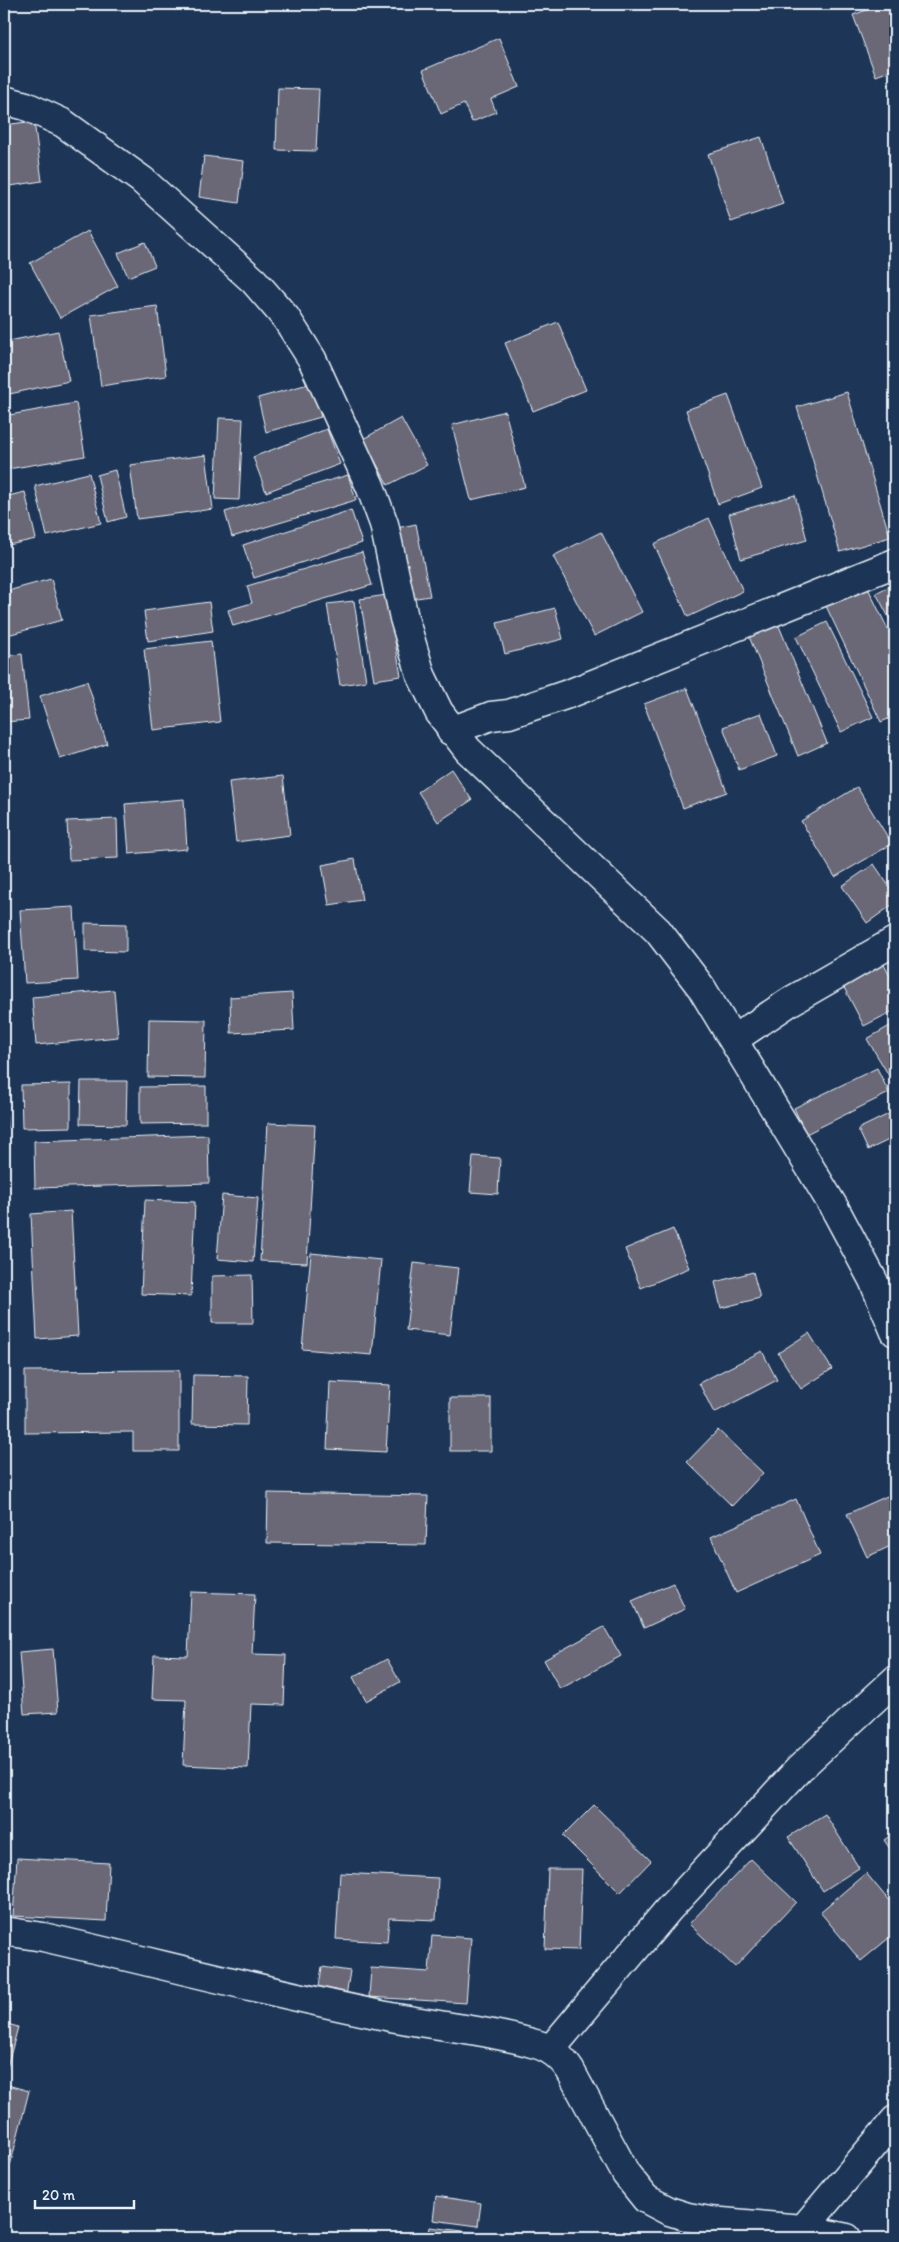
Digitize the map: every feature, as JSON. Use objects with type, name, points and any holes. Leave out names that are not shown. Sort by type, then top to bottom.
[{"type":"street","points":[[4,100],[26,106],[63,123],[142,180],[254,281],[286,318],[312,358],[370,486],[384,524],[404,618],[421,676],[430,696],[451,731],[514,796],[658,931],[701,988],[734,1039],[835,1209],[873,1280],[895,1332]]},
{"type":"street","points":[[451,731],[491,716],[509,714],[571,693],[895,563]]},
{"type":"street","points":[[734,1039],[791,1001],[895,941]]},
{"type":"street","points":[[550,2050],[668,1910],[786,1783],[895,1680]]},
{"type":"street","points":[[4,1931],[43,1937],[387,2016],[516,2039],[550,2050],[570,2070],[626,2174],[646,2199],[669,2211],[688,2217],[710,2221],[803,2229],[847,2238]]},
{"type":"street","points":[[803,2229],[895,2120]]},
{"type":"building","points":[[883,4],[895,4],[895,69],[876,76],[853,15]]},
{"type":"building","points":[[499,38],[519,87],[491,99],[496,112],[472,122],[464,104],[441,114],[423,70]]},
{"type":"building","points":[[278,88],[319,89],[316,151],[276,150]]},
{"type":"building","points":[[34,121],[42,181],[4,187],[4,125]]},
{"type":"building","points":[[761,137],[783,204],[731,222],[708,154]]},
{"type":"building","points":[[204,156],[244,161],[239,203],[199,197]]},
{"type":"building","points":[[88,231],[118,286],[60,318],[30,263]]},
{"type":"building","points":[[145,242],[155,266],[128,277],[118,253]]},
{"type":"building","points":[[157,306],[166,376],[101,386],[91,315]]},
{"type":"building","points":[[558,322],[586,390],[533,411],[505,343]]},
{"type":"building","points":[[58,331],[69,381],[5,395],[4,342]]},
{"type":"building","points":[[312,383],[321,417],[266,432],[258,398]]},
{"type":"building","points":[[847,392],[890,537],[840,552],[797,407]]},
{"type":"building","points":[[728,395],[762,488],[718,504],[686,410]]},
{"type":"building","points":[[76,403],[85,456],[8,469],[4,444],[4,416]]},
{"type":"building","points":[[505,411],[525,487],[471,500],[452,425]]},
{"type":"building","points":[[219,418],[243,419],[239,500],[215,499]]},
{"type":"building","points":[[401,418],[427,465],[388,485],[363,439]]},
{"type":"building","points":[[327,429],[340,464],[266,492],[253,457]]},
{"type":"building","points":[[206,455],[213,509],[137,519],[130,465]]},
{"type":"building","points":[[115,470],[126,517],[108,522],[97,475]]},
{"type":"building","points":[[89,473],[101,523],[47,536],[35,486]]},
{"type":"building","points":[[348,475],[356,500],[232,537],[225,512]]},
{"type":"building","points":[[25,492],[36,539],[4,546],[4,497]]},
{"type":"building","points":[[795,495],[807,540],[741,559],[729,514]]},
{"type":"building","points":[[351,510],[362,543],[254,578],[243,545]]},
{"type":"building","points":[[709,518],[743,591],[688,617],[654,544]]},
{"type":"building","points":[[416,524],[430,596],[410,599],[397,528]]},
{"type":"building","points":[[601,532],[642,612],[594,636],[553,556]]},
{"type":"building","points":[[362,552],[372,585],[233,626],[228,610],[252,603],[247,586]]},
{"type":"building","points":[[51,579],[62,620],[4,636],[4,592]]},
{"type":"building","points":[[895,583],[895,629],[876,593]]},
{"type":"building","points":[[867,586],[895,644],[895,716],[881,722],[826,606]]},
{"type":"building","points":[[387,595],[401,676],[374,680],[360,599]]},
{"type":"building","points":[[354,601],[366,681],[340,685],[327,604]]},
{"type":"building","points":[[209,602],[213,631],[148,641],[144,611]]},
{"type":"building","points":[[555,608],[563,639],[505,654],[497,623]]},
{"type":"building","points":[[777,621],[827,743],[798,756],[748,634]]},
{"type":"building","points":[[827,622],[873,717],[841,732],[796,637]]},
{"type":"building","points":[[211,641],[220,722],[153,730],[144,649]]},
{"type":"building","points":[[22,654],[29,720],[4,722],[4,656]]},
{"type":"building","points":[[87,681],[107,744],[60,759],[40,696]]},
{"type":"building","points":[[687,688],[727,792],[683,808],[644,704]]},
{"type":"building","points":[[761,713],[777,756],[739,770],[723,727]]},
{"type":"building","points":[[451,769],[472,800],[438,822],[418,792]]},
{"type":"building","points":[[283,776],[290,835],[236,842],[229,782]]},
{"type":"building","points":[[857,787],[892,844],[835,877],[801,821]]},
{"type":"building","points":[[184,799],[187,849],[129,854],[125,804]]},
{"type":"building","points":[[117,819],[118,858],[69,860],[67,821]]},
{"type":"building","points":[[355,859],[362,900],[329,905],[322,865]]},
{"type":"building","points":[[874,864],[895,895],[895,903],[867,923],[842,886]]},
{"type":"building","points":[[74,907],[78,980],[25,983],[20,910]]},
{"type":"building","points":[[85,923],[126,924],[126,952],[85,951]]},
{"type":"building","points":[[881,959],[895,986],[895,1010],[864,1026],[840,980]]},
{"type":"building","points":[[114,990],[118,1037],[36,1045],[32,997]]},
{"type":"building","points":[[292,993],[294,1030],[231,1033],[230,997]]},
{"type":"building","points":[[149,1019],[206,1020],[205,1078],[148,1077]]},
{"type":"building","points":[[895,1023],[895,1077],[891,1079],[867,1039]]},
{"type":"building","points":[[4,1045],[7,1045],[10,1068],[4,1069]]},
{"type":"building","points":[[877,1068],[889,1093],[806,1134],[794,1108]]},
{"type":"building","points":[[81,1081],[127,1081],[126,1125],[80,1124]]},
{"type":"building","points":[[71,1084],[71,1127],[22,1128],[21,1085]]},
{"type":"building","points":[[206,1086],[206,1123],[140,1124],[140,1087]]},
{"type":"building","points":[[4,1096],[7,1129],[4,1130]]},
{"type":"building","points":[[895,1111],[895,1137],[868,1150],[858,1129]]},
{"type":"building","points":[[268,1123],[315,1125],[307,1263],[260,1261]]},
{"type":"building","points":[[208,1135],[209,1183],[35,1188],[34,1141]]},
{"type":"building","points":[[473,1156],[500,1158],[498,1194],[470,1192]]},
{"type":"building","points":[[222,1195],[258,1198],[253,1262],[217,1259]]},
{"type":"building","points":[[145,1200],[195,1202],[191,1296],[141,1294]]},
{"type":"building","points":[[71,1211],[78,1336],[37,1339],[31,1214]]},
{"type":"building","points":[[673,1229],[689,1268],[641,1288],[625,1249]]},
{"type":"building","points":[[311,1253],[381,1260],[372,1355],[302,1349]]},
{"type":"building","points":[[414,1263],[458,1268],[450,1335],[406,1330]]},
{"type":"building","points":[[753,1272],[760,1298],[721,1308],[715,1282]]},
{"type":"building","points":[[252,1275],[253,1323],[212,1323],[212,1276]]},
{"type":"building","points":[[809,1333],[832,1369],[801,1389],[778,1353]]},
{"type":"building","points":[[762,1351],[777,1380],[714,1413],[699,1383]]},
{"type":"building","points":[[179,1370],[179,1451],[133,1451],[133,1432],[25,1433],[25,1371]]},
{"type":"building","points":[[193,1375],[248,1376],[247,1425],[192,1424]]},
{"type":"building","points":[[330,1382],[390,1385],[386,1452],[327,1449]]},
{"type":"building","points":[[450,1398],[491,1398],[491,1451],[450,1451]]},
{"type":"building","points":[[718,1430],[763,1473],[732,1506],[687,1462]]},
{"type":"building","points":[[268,1493],[428,1496],[426,1545],[267,1543]]},
{"type":"building","points":[[894,1493],[895,1544],[867,1557],[847,1514]]},
{"type":"building","points":[[796,1499],[820,1555],[736,1593],[711,1537]]},
{"type":"building","points":[[673,1583],[685,1609],[644,1628],[632,1601]]},
{"type":"building","points":[[191,1592],[255,1594],[252,1654],[286,1655],[284,1705],[251,1704],[248,1768],[183,1765],[186,1700],[152,1699],[154,1655],[188,1656]]},
{"type":"building","points":[[604,1627],[621,1656],[560,1689],[544,1660]]},
{"type":"building","points":[[53,1649],[58,1712],[24,1714],[19,1652]]},
{"type":"building","points":[[387,1659],[400,1682],[366,1701],[353,1677]]},
{"type":"building","points":[[594,1805],[651,1861],[620,1893],[563,1836]]},
{"type":"building","points":[[825,1814],[859,1868],[823,1891],[788,1837]]},
{"type":"building","points":[[895,1832],[895,1856],[884,1840]]},
{"type":"building","points":[[17,1858],[109,1863],[106,1921],[13,1916]]},
{"type":"building","points":[[751,1859],[796,1902],[735,1967],[689,1924]]},
{"type":"building","points":[[548,1869],[582,1869],[579,1950],[545,1949]]},
{"type":"building","points":[[340,1873],[438,1878],[436,1920],[389,1918],[387,1942],[336,1939]]},
{"type":"building","points":[[866,1873],[895,1908],[895,1933],[861,1961],[820,1912]]},
{"type":"building","points":[[432,1935],[471,1938],[466,2003],[369,1997],[371,1968],[429,1972]]},
{"type":"building","points":[[322,1967],[350,1971],[346,1996],[318,1992]]},
{"type":"building","points":[[4,2023],[18,2027],[5,2075],[4,2075]]},
{"type":"building","points":[[4,2084],[29,2091],[10,2166],[4,2164]]},
{"type":"building","points":[[436,2196],[481,2203],[478,2226],[433,2220]]},
{"type":"building","points":[[430,2227],[479,2233],[478,2238],[428,2238]]}]
